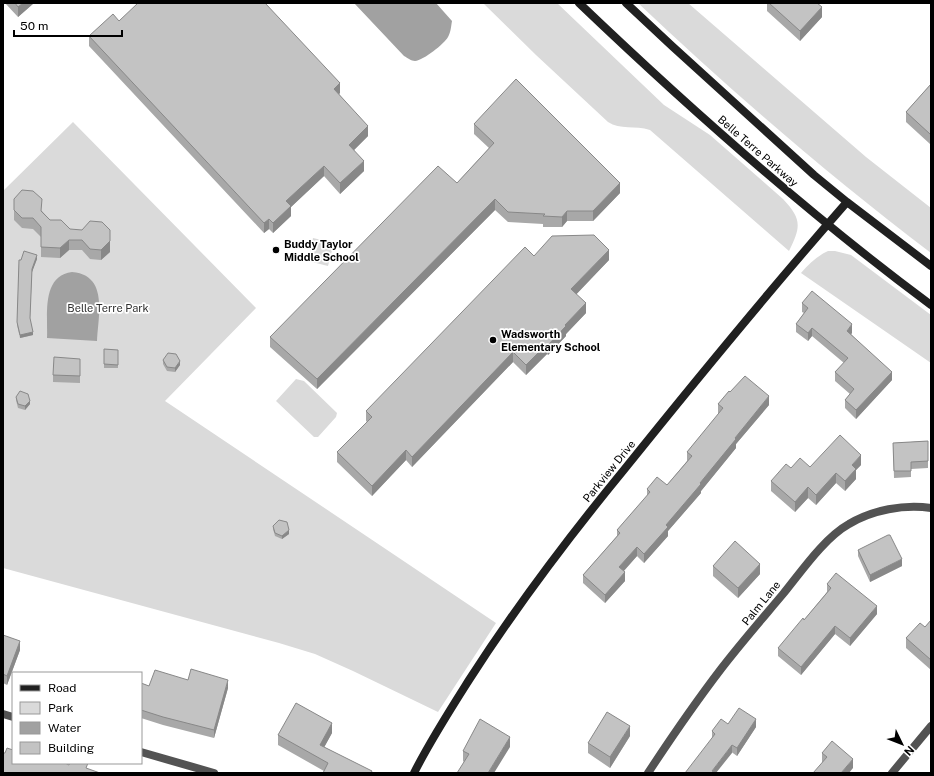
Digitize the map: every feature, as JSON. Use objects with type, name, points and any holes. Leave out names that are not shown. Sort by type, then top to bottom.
[{"type":"main road","name":"Belle Terre Parkway","points":[[579,3],[644,64],[795,197],[931,306]]},
{"type":"main road","name":"Belle Terre Parkway","points":[[626,3],[814,174],[847,202],[931,266]]},
{"type":"main road","name":"Parkview Drive","points":[[414,773],[438,729],[499,634],[537,581],[682,396],[847,202]]},
{"type":"street","name":"Palm Lane","points":[[648,773],[693,707],[722,668],[804,568],[834,536],[848,524],[871,514],[887,510],[906,508],[931,508]]},
{"type":"street","points":[[892,773],[931,726]]},
{"type":"street","points":[[142,752],[214,773]]},
{"type":"green space","points":[[483,3],[557,3],[664,105],[710,135],[783,199],[794,212],[798,224],[796,236],[789,251],[650,130],[623,127],[608,122]]},
{"type":"green space","points":[[638,3],[688,3],[866,157],[931,208],[931,253],[855,194],[781,132]]},
{"type":"green space","name":"Belle Terre Park","points":[[73,122],[256,308],[165,401],[496,623],[438,712],[315,654],[3,568],[3,191]]},
{"type":"green space","points":[[313,238],[334,243],[328,266],[308,261]]},
{"type":"green space","points":[[828,251],[851,255],[931,315],[931,363],[801,273],[813,260]]},
{"type":"green space","points":[[296,379],[304,381],[337,413],[336,417],[318,437],[314,437],[276,401]]},
{"type":"water","points":[[354,3],[436,3],[452,21],[450,33],[442,44],[423,58],[415,61],[404,56]]},
{"type":"water","points":[[72,272],[84,275],[92,281],[96,289],[99,298],[97,341],[47,338],[47,309],[51,289],[55,281],[62,275]]},
{"type":"building","points":[[15,3],[23,3],[18,7]]},
{"type":"building","points":[[138,3],[265,3],[340,83],[334,89],[368,126],[349,145],[364,161],[340,183],[324,166],[286,201],[291,206],[273,223],[269,219],[264,223],[89,36],[113,14],[119,21]]},
{"type":"building","points":[[769,3],[817,3],[822,7],[800,31]]},
{"type":"building","points":[[516,79],[620,183],[593,211],[567,211],[562,217],[543,216],[545,214],[508,212],[495,199],[317,379],[270,337],[438,166],[457,183],[494,143],[474,124]]},
{"type":"building","points":[[931,84],[931,132],[930,134],[906,112]]},
{"type":"building","points":[[22,190],[33,191],[42,199],[41,211],[50,220],[61,220],[70,229],[82,230],[90,221],[102,222],[110,230],[110,241],[101,250],[90,249],[82,240],[69,240],[60,248],[41,247],[41,227],[33,218],[22,218],[14,210],[14,199]]},
{"type":"building","points":[[594,235],[609,250],[571,289],[586,303],[548,345],[547,344],[526,365],[513,352],[412,457],[406,450],[372,486],[337,452],[372,417],[366,411],[525,247],[534,256],[552,236]]},
{"type":"building","points":[[24,251],[37,255],[32,269],[30,318],[33,332],[20,335],[17,322],[19,260],[21,260]]},
{"type":"building","points":[[812,291],[852,324],[847,331],[892,372],[856,410],[845,400],[854,389],[835,372],[848,358],[812,328],[808,333],[796,324],[808,308],[802,303]]},
{"type":"building","points":[[104,349],[118,350],[118,365],[104,364]]},
{"type":"building","points":[[168,353],[176,354],[180,361],[175,368],[167,367],[163,360]]},
{"type":"building","points":[[54,357],[80,359],[80,376],[53,375]]},
{"type":"building","points":[[745,376],[769,396],[700,483],[701,484],[666,525],[668,527],[644,554],[637,547],[619,567],[625,572],[605,595],[583,575],[620,533],[617,530],[650,492],[647,489],[657,477],[667,485],[692,456],[687,452],[723,408],[718,404]]},
{"type":"building","points":[[20,391],[28,394],[30,401],[25,406],[18,404],[16,397]]},
{"type":"building","points":[[840,435],[861,455],[852,465],[856,469],[845,481],[836,473],[816,495],[808,487],[795,502],[771,481],[786,464],[791,468],[800,458],[810,467]]},
{"type":"building","points":[[928,441],[928,461],[911,462],[911,471],[894,471],[893,443]]},
{"type":"building","points":[[279,520],[287,522],[289,530],[282,536],[275,533],[273,526]]},
{"type":"building","points":[[890,535],[902,559],[870,575],[858,550]]},
{"type":"building","points":[[735,541],[760,564],[738,588],[713,566]]},
{"type":"building","points":[[836,573],[877,606],[850,638],[835,626],[801,667],[778,648],[831,588],[827,584]]},
{"type":"building","points":[[931,620],[931,660],[906,638],[920,623],[925,627]]},
{"type":"building","points":[[3,635],[20,641],[7,676],[3,674]]},
{"type":"building","points":[[191,669],[228,680],[214,730],[142,710],[142,683],[149,686],[155,670],[188,680]]},
{"type":"building","points":[[296,703],[332,723],[320,745],[372,771],[371,773],[323,773],[328,763],[278,735]]},
{"type":"building","points":[[739,708],[756,719],[737,748],[732,745],[712,771],[715,773],[685,773],[715,734],[712,731],[721,719],[728,724]]},
{"type":"building","points":[[607,712],[630,726],[610,757],[588,743]]},
{"type":"building","points":[[480,719],[510,737],[488,773],[457,773],[469,754],[463,751]]},
{"type":"building","points":[[832,741],[853,759],[841,773],[813,773],[827,757],[822,753]]},
{"type":"building","points":[[7,748],[12,750],[12,764],[88,764],[86,768],[100,773],[3,773],[3,753],[5,753]]},
{"type":"place","name":"Buddy Taylor Middle School","points":[[276,250]]},
{"type":"place","name":"Wadsworth Elementary School","points":[[493,340]]}]
